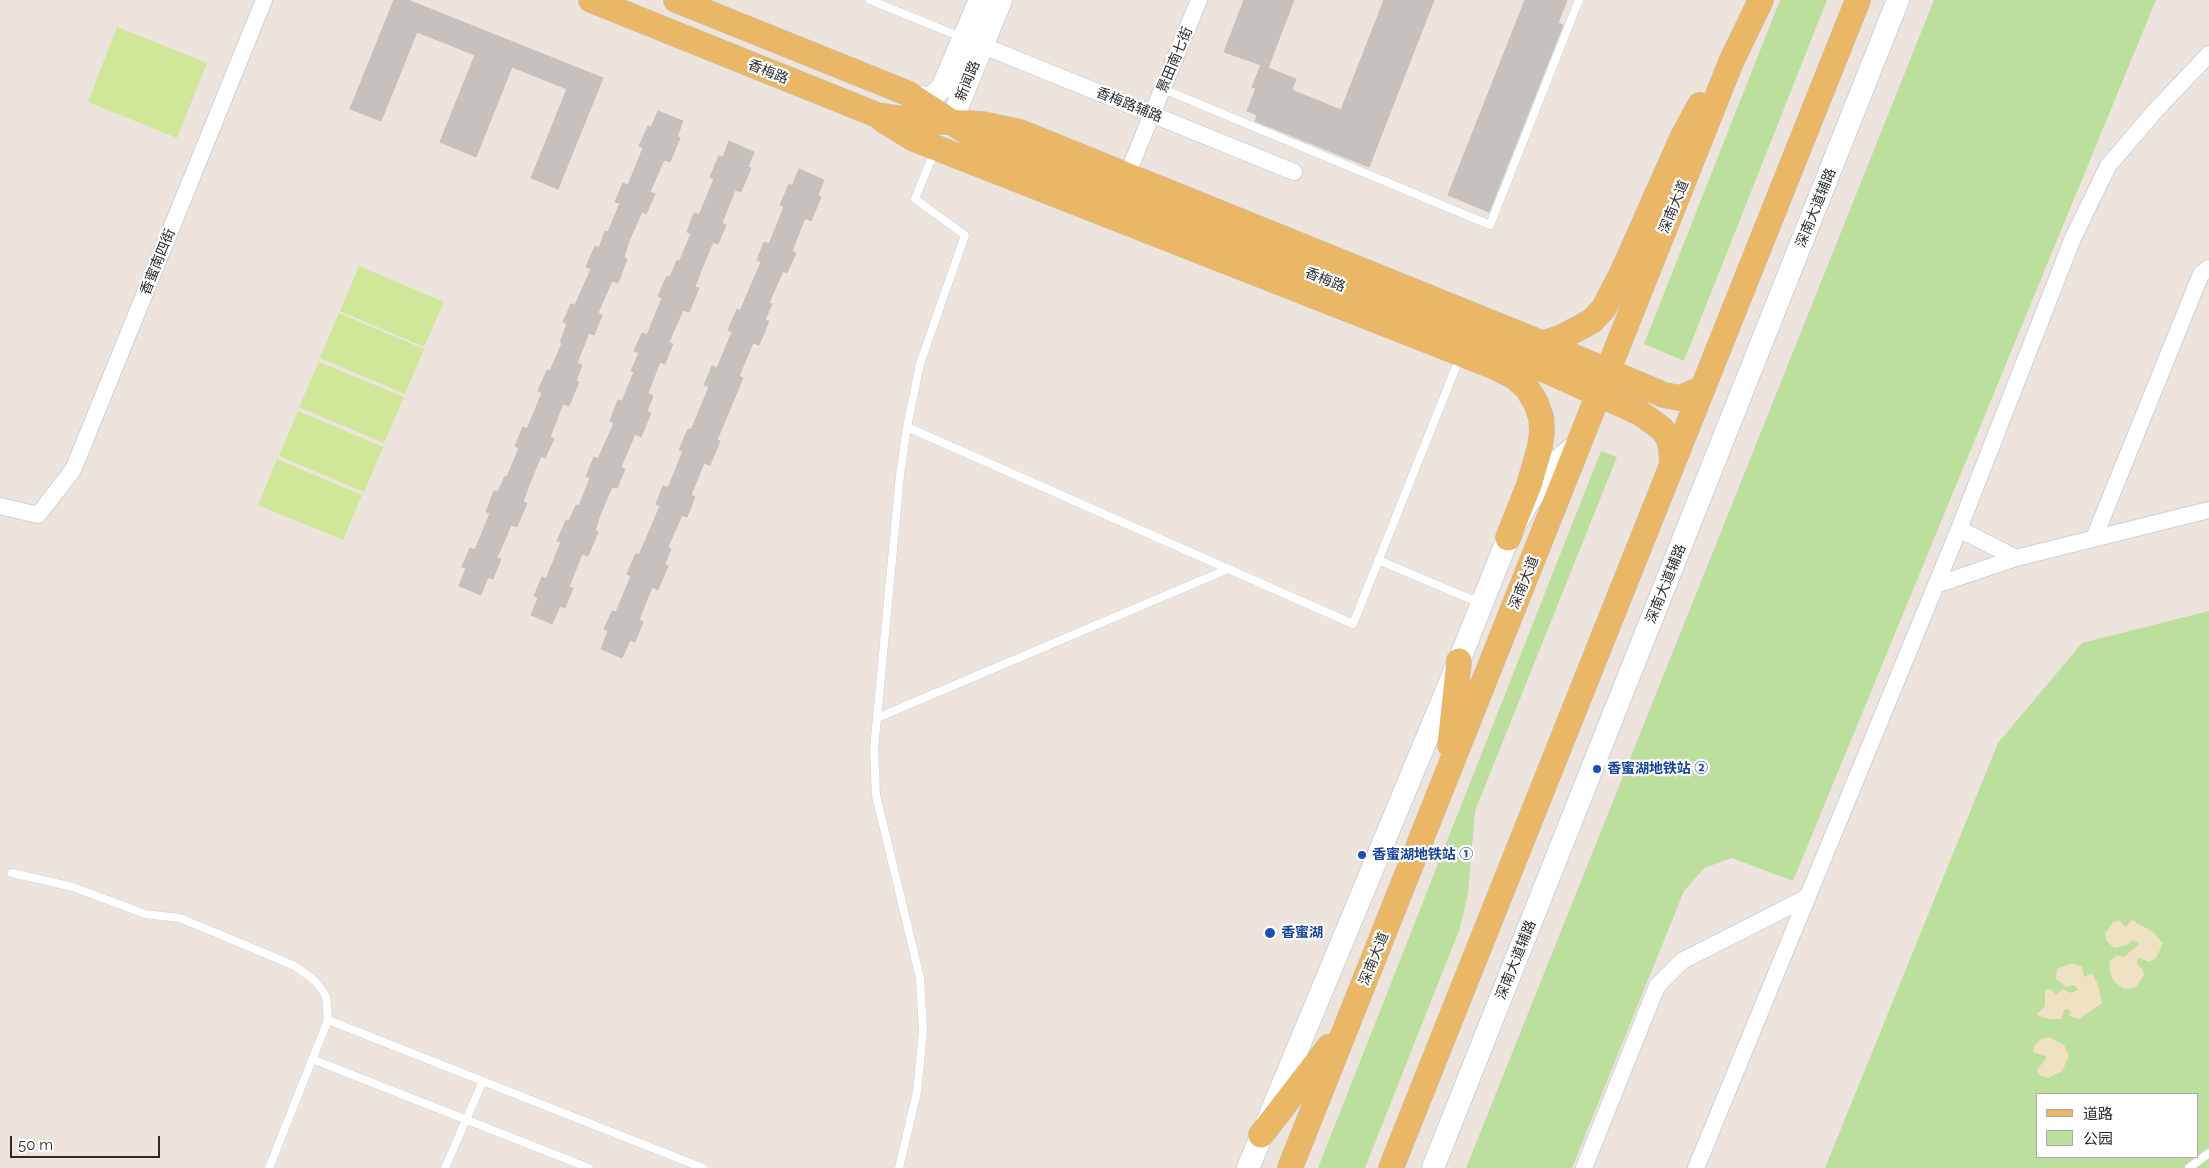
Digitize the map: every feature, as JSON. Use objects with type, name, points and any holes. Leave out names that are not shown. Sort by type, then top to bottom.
[{"type":"main road","name":"香梅路","points":[[591,0],[877,115],[910,120],[992,125],[1020,132],[1673,398],[1687,397],[1701,389]]},
{"type":"main road","name":"新闻路","points":[[951,122],[973,42],[980,0]]},
{"type":"main road","name":"新闻路","points":[[915,97],[925,99],[940,92],[1001,0]]},
{"type":"main road","name":"深南大道","points":[[1290,1168],[1731,62],[1761,0]]},
{"type":"main road","points":[[1391,1168],[1858,0]]},
{"type":"main road","name":"深南大道辅路","points":[[1433,1168],[1898,0]]},
{"type":"main road","name":"香梅路","points":[[685,2],[915,97],[976,138],[1001,150],[1510,354],[1640,413],[1661,428],[1671,448],[1672,463]]},
{"type":"main road","points":[[1510,354],[1562,337],[1592,321],[1604,308],[1683,136],[1700,106],[1731,62]]},
{"type":"main road","name":"新闻路","points":[[947,80],[943,101],[946,115],[951,122]]},
{"type":"main road","points":[[877,115],[898,131],[936,147],[1515,377],[1527,388],[1536,403],[1541,417],[1540,447],[1529,485],[1459,661],[1260,1135],[1248,1168]]},
{"type":"main road","points":[[1508,538],[1527,504],[1559,460],[1580,442]]},
{"type":"main road","points":[[1446,778],[1459,661]]},
{"type":"main road","points":[[1260,1135],[1348,1024]]},
{"type":"street","name":"香蜜南四街","points":[[0,506],[38,515],[73,470],[264,0]]},
{"type":"street","name":"景田南七街","points":[[1127,175],[1200,0]]},
{"type":"street","name":"香梅路辅路","points":[[973,42],[1294,172]]},
{"type":"street","points":[[1696,1168],[1936,586],[2073,238],[2108,166],[2155,111],[2209,54]]},
{"type":"street","points":[[2094,538],[2206,268]]},
{"type":"street","points":[[1936,586],[2016,558],[2209,510]]},
{"type":"street","points":[[1959,529],[2016,558]]},
{"type":"street","points":[[1584,1168],[1658,986],[1682,961],[1808,897]]},
{"type":"lane","points":[[870,0],[973,42]]},
{"type":"lane","points":[[1163,89],[1490,225],[1579,0]]},
{"type":"lane","points":[[899,1168],[917,1092],[923,1031],[920,978],[876,795],[874,749],[900,475],[907,427],[920,364],[965,235],[915,199],[936,147]]},
{"type":"lane","points":[[907,427],[1352,624],[1461,355]]},
{"type":"lane","points":[[1378,560],[1482,604]]},
{"type":"lane","points":[[877,718],[1228,569]]},
{"type":"lane","points":[[12,873],[73,887],[145,914],[180,918],[295,966],[315,981],[326,996],[328,1020],[269,1168]]},
{"type":"lane","points":[[328,1020],[703,1168]]},
{"type":"lane","points":[[312,1059],[589,1168]]},
{"type":"lane","points":[[445,1168],[483,1081]]},
{"type":"lane","points":[[2189,1168],[2209,1153]]},
{"type":"green space","points":[[1780,0],[1827,0],[1684,361],[1644,344]]},
{"type":"green space","points":[[1934,0],[2156,0],[1793,881],[1732,858],[1704,868],[1684,891],[1572,1168],[1466,1168]]},
{"type":"green space","points":[[117,27],[207,63],[177,138],[88,102]]},
{"type":"green space","points":[[359,266],[444,302],[424,347],[340,311]]},
{"type":"green space","points":[[339,313],[424,349],[405,394],[320,358]]},
{"type":"green space","points":[[319,362],[404,397],[384,443],[299,407]]},
{"type":"green space","points":[[298,411],[383,447],[364,492],[279,456]]},
{"type":"green space","points":[[1601,451],[1617,457],[1475,811],[1468,894],[1460,928],[1365,1168],[1318,1168]]},
{"type":"green space","points":[[277,459],[362,495],[343,540],[258,505]]},
{"type":"green space","points":[[2209,611],[2209,1168],[1825,1168],[1998,743],[2082,643]]},
{"type":"sand","points":[[2132,920],[2153,932],[2163,943],[2156,958],[2149,962],[2140,958],[2137,960],[2137,964],[2143,970],[2144,975],[2136,987],[2125,989],[2114,982],[2109,962],[2117,955],[2124,957],[2139,944],[2133,940],[2127,945],[2114,948],[2106,940],[2105,933],[2113,922],[2120,921],[2126,927]]},
{"type":"sand","points":[[2072,963],[2082,967],[2084,977],[2092,973],[2098,985],[2102,1003],[2079,1019],[2069,1016],[2071,1012],[2068,1009],[2065,1009],[2061,1019],[2039,1016],[2037,1014],[2045,1006],[2045,990],[2051,989],[2056,994],[2063,989],[2071,993],[2078,990],[2074,985],[2066,987],[2056,979],[2057,969]]},
{"type":"sand","points":[[2049,1037],[2064,1045],[2069,1056],[2062,1071],[2048,1078],[2039,1075],[2037,1070],[2047,1057],[2033,1052],[2034,1046],[2041,1039]]},
{"type":"building","points":[[394,0],[408,0],[603,78],[558,189],[531,178],[567,89],[512,67],[476,157],[440,142],[475,55],[417,32],[381,121],[350,109]]},
{"type":"building","points":[[1244,0],[1294,0],[1268,68],[1296,79],[1292,90],[1341,110],[1384,0],[1434,0],[1369,167],[1255,121],[1257,115],[1247,111],[1256,88],[1252,87],[1261,65],[1224,52]]},
{"type":"building","points":[[1525,0],[1567,0],[1558,23],[1563,25],[1489,212],[1448,195]]},
{"type":"building","points":[[658,111],[683,121],[677,137],[680,138],[670,162],[664,160],[650,192],[655,194],[646,214],[642,212],[629,241],[624,257],[627,259],[618,283],[612,281],[598,313],[602,315],[594,335],[589,333],[577,363],[582,365],[576,381],[579,382],[569,406],[563,404],[550,437],[554,439],[545,458],[541,456],[523,502],[527,503],[517,527],[511,525],[497,558],[501,559],[493,579],[488,577],[481,595],[459,586],[466,568],[462,567],[470,548],[475,550],[490,513],[486,512],[494,491],[498,492],[505,476],[507,477],[519,448],[515,446],[523,427],[527,429],[542,393],[538,391],[547,370],[550,371],[562,343],[560,342],[567,324],[563,322],[571,304],[575,305],[591,269],[586,267],[595,246],[599,248],[605,231],[608,232],[620,203],[615,202],[623,183],[628,185],[643,148],[639,146],[648,126],[651,127]]},
{"type":"building","points":[[729,141],[754,152],[748,167],[751,168],[741,192],[735,190],[722,223],[726,225],[718,244],[713,242],[695,287],[699,288],[689,312],[683,310],[669,342],[673,344],[665,364],[660,362],[648,393],[653,396],[647,411],[651,413],[641,437],[635,434],[621,467],[625,469],[617,488],[612,487],[600,515],[595,531],[598,532],[588,556],[582,554],[569,587],[573,588],[565,608],[560,606],[552,624],[531,615],[538,598],[534,596],[542,577],[546,579],[561,542],[557,541],[566,520],[569,521],[576,505],[579,506],[590,478],[586,476],[594,457],[598,459],[614,423],[610,421],[618,400],[622,401],[634,372],[631,371],[639,353],[634,351],[642,333],[647,335],[662,298],[658,296],[667,276],[670,277],[677,260],[679,262],[691,234],[687,232],[694,213],[699,215],[714,179],[710,177],[719,156],[723,157]]},
{"type":"building","points":[[799,169],[824,180],[818,195],[821,197],[811,221],[805,218],[792,251],[796,253],[787,273],[783,271],[769,303],[772,304],[765,320],[769,321],[759,345],[753,343],[739,376],[743,378],[717,440],[720,441],[710,465],[704,463],[691,495],[695,497],[687,517],[682,515],[668,547],[671,549],[665,564],[668,566],[658,590],[652,587],[639,620],[643,622],[635,642],[630,640],[622,658],[601,649],[608,631],[604,629],[612,611],[616,612],[631,576],[627,574],[636,553],[639,555],[660,506],[656,504],[663,486],[668,488],[683,451],[679,450],[688,429],[691,430],[709,387],[704,385],[712,366],[717,368],[732,332],[728,330],[737,309],[740,311],[761,262],[757,260],[764,242],[769,244],[784,207],[780,205],[789,184],[792,186]]},
{"type":"place","name":"香蜜湖地铁站 ②","points":[[1597,769]]},
{"type":"place","name":"香蜜湖地铁站 ①","points":[[1362,855]]},
{"type":"place","name":"香蜜湖","points":[[1270,933]]}]
